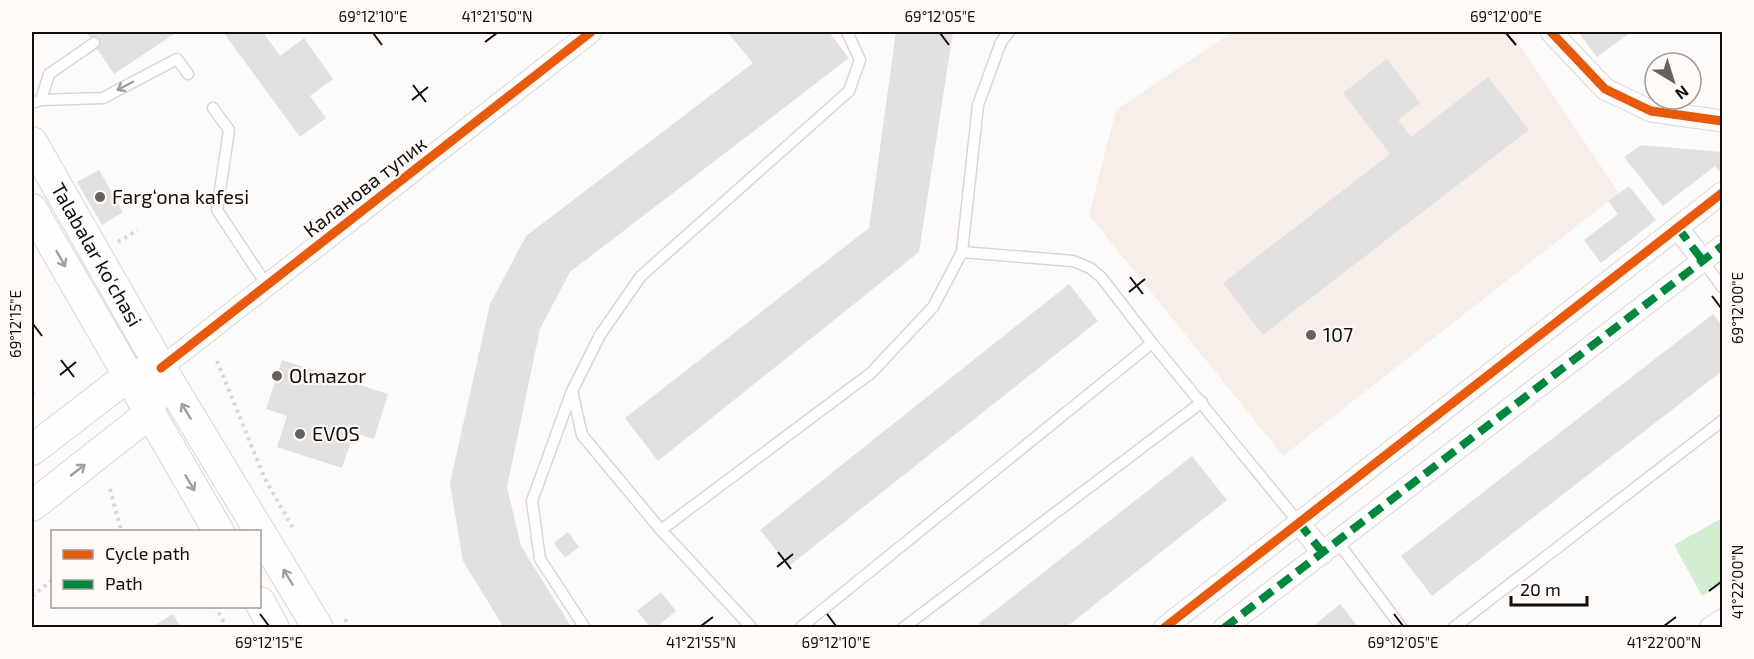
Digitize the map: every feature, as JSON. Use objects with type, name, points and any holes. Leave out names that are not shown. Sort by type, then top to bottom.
[{"type":"main road","name":"Talabalar ko'chasi","points":[[32,142],[161,368],[331,622]]},
{"type":"main road","name":"Talabalar ko'chasi","points":[[32,209],[127,377],[218,530]]},
{"type":"main road","points":[[32,450],[127,377],[161,368],[149,414],[32,506]]},
{"type":"main road","points":[[261,604],[274,627]]},
{"type":"street","name":"Каланова тупик","points":[[161,368],[591,32]]},
{"type":"street","points":[[1551,32],[1605,90],[1651,111],[1722,121]]},
{"type":"street","points":[[1164,627],[1722,193]]},
{"type":"street","points":[[1678,228],[1703,261]]},
{"type":"street","points":[[1224,627],[1722,246]]},
{"type":"street","points":[[1299,523],[1330,547]]},
{"type":"street","points":[[1710,627],[1722,620]]},
{"type":"lane","points":[[585,627],[540,559],[532,501],[572,391],[600,335],[641,276],[849,91],[860,60],[847,32]]},
{"type":"lane","points":[[661,530],[870,373],[933,307],[962,252],[978,105],[1001,42],[1009,32]]},
{"type":"lane","points":[[94,43],[49,74],[36,102],[103,98],[177,59],[188,74]]},
{"type":"lane","points":[[213,108],[229,130],[217,210],[268,286]]},
{"type":"lane","points":[[962,252],[1073,261],[1090,268],[1101,277],[1299,523]]},
{"type":"lane","points":[[1703,261],[1722,287]]},
{"type":"lane","points":[[800,627],[1152,343]]},
{"type":"lane","points":[[572,391],[582,435],[661,530],[752,627]]},
{"type":"lane","points":[[903,627],[1202,402]]},
{"type":"lane","points":[[1453,627],[1722,421]]},
{"type":"lane","points":[[1330,547],[1402,627]]},
{"type":"path","points":[[111,246],[138,230]]},
{"type":"path","points":[[217,361],[265,478],[299,538]]},
{"type":"path","points":[[32,394],[36,390]]},
{"type":"path","points":[[110,489],[120,530]]},
{"type":"path","points":[[32,596],[51,581]]},
{"type":"path","points":[[216,608],[227,627]]},
{"type":"path","points":[[331,622],[350,627]]},
{"type":"shaded area","name":"107","points":[[1232,32],[1511,32],[1619,193],[1283,456],[1089,215],[1116,110]]},
{"type":"green space","points":[[1722,518],[1722,585],[1702,596],[1674,545]]},
{"type":"building","points":[[86,32],[177,32],[114,74]]},
{"type":"building","points":[[223,32],[263,32],[280,56],[304,38],[333,79],[310,96],[326,118],[300,137]]},
{"type":"building","points":[[727,32],[829,32],[849,58],[570,272],[540,329],[507,487],[521,546],[572,628],[504,628],[463,561],[450,483],[490,304],[526,236],[753,63]]},
{"type":"building","points":[[896,32],[953,32],[919,252],[658,461],[625,418],[869,228]]},
{"type":"building","points":[[1578,32],[1631,32],[1597,57]]},
{"type":"building","points":[[1387,59],[1420,103],[1398,120],[1411,137],[1488,77],[1529,130],[1263,335],[1223,283],[1390,154],[1343,93]]},
{"type":"building","points":[[1641,145],[1722,152],[1722,169],[1719,171],[1715,166],[1663,206],[1624,157]]},
{"type":"building","name":"Farg‘ona kafesi","points":[[99,170],[123,212],[102,225],[77,182]]},
{"type":"building","points":[[1629,186],[1656,220],[1601,263],[1584,240],[1618,214],[1608,201]]},
{"type":"building","points":[[1069,284],[1098,321],[789,566],[760,530]]},
{"type":"building","points":[[1713,314],[1722,326],[1722,371],[1432,596],[1401,556]]},
{"type":"building","points":[[282,360],[388,394],[374,439],[354,433],[342,468],[277,447],[287,416],[266,409]]},
{"type":"building","points":[[1192,456],[1227,500],[1065,628],[982,628],[979,623]]},
{"type":"building","points":[[568,532],[579,547],[565,558],[554,543]]},
{"type":"building","points":[[661,592],[676,611],[655,628],[651,628],[637,611]]},
{"type":"building","points":[[1340,604],[1359,628],[1311,628]]},
{"type":"building","points":[[173,614],[181,628],[150,628]]},
{"type":"marked path","points":[[1678,228],[1703,261]]},
{"type":"marked path","points":[[1224,628],[1722,246]]},
{"type":"marked path","points":[[1299,523],[1323,553]]},
{"type":"cycle path","points":[[161,368],[591,32]]},
{"type":"cycle path","points":[[1551,32],[1605,89],[1651,111],[1722,121]]},
{"type":"cycle path","points":[[1164,628],[1722,193]]},
{"type":"place","name":"Farg‘ona kafesi","points":[[100,197]]},
{"type":"place","name":"107","points":[[1311,335]]},
{"type":"place","name":"Olmazor","points":[[277,376]]},
{"type":"place","name":"EVOS","points":[[300,434]]}]
